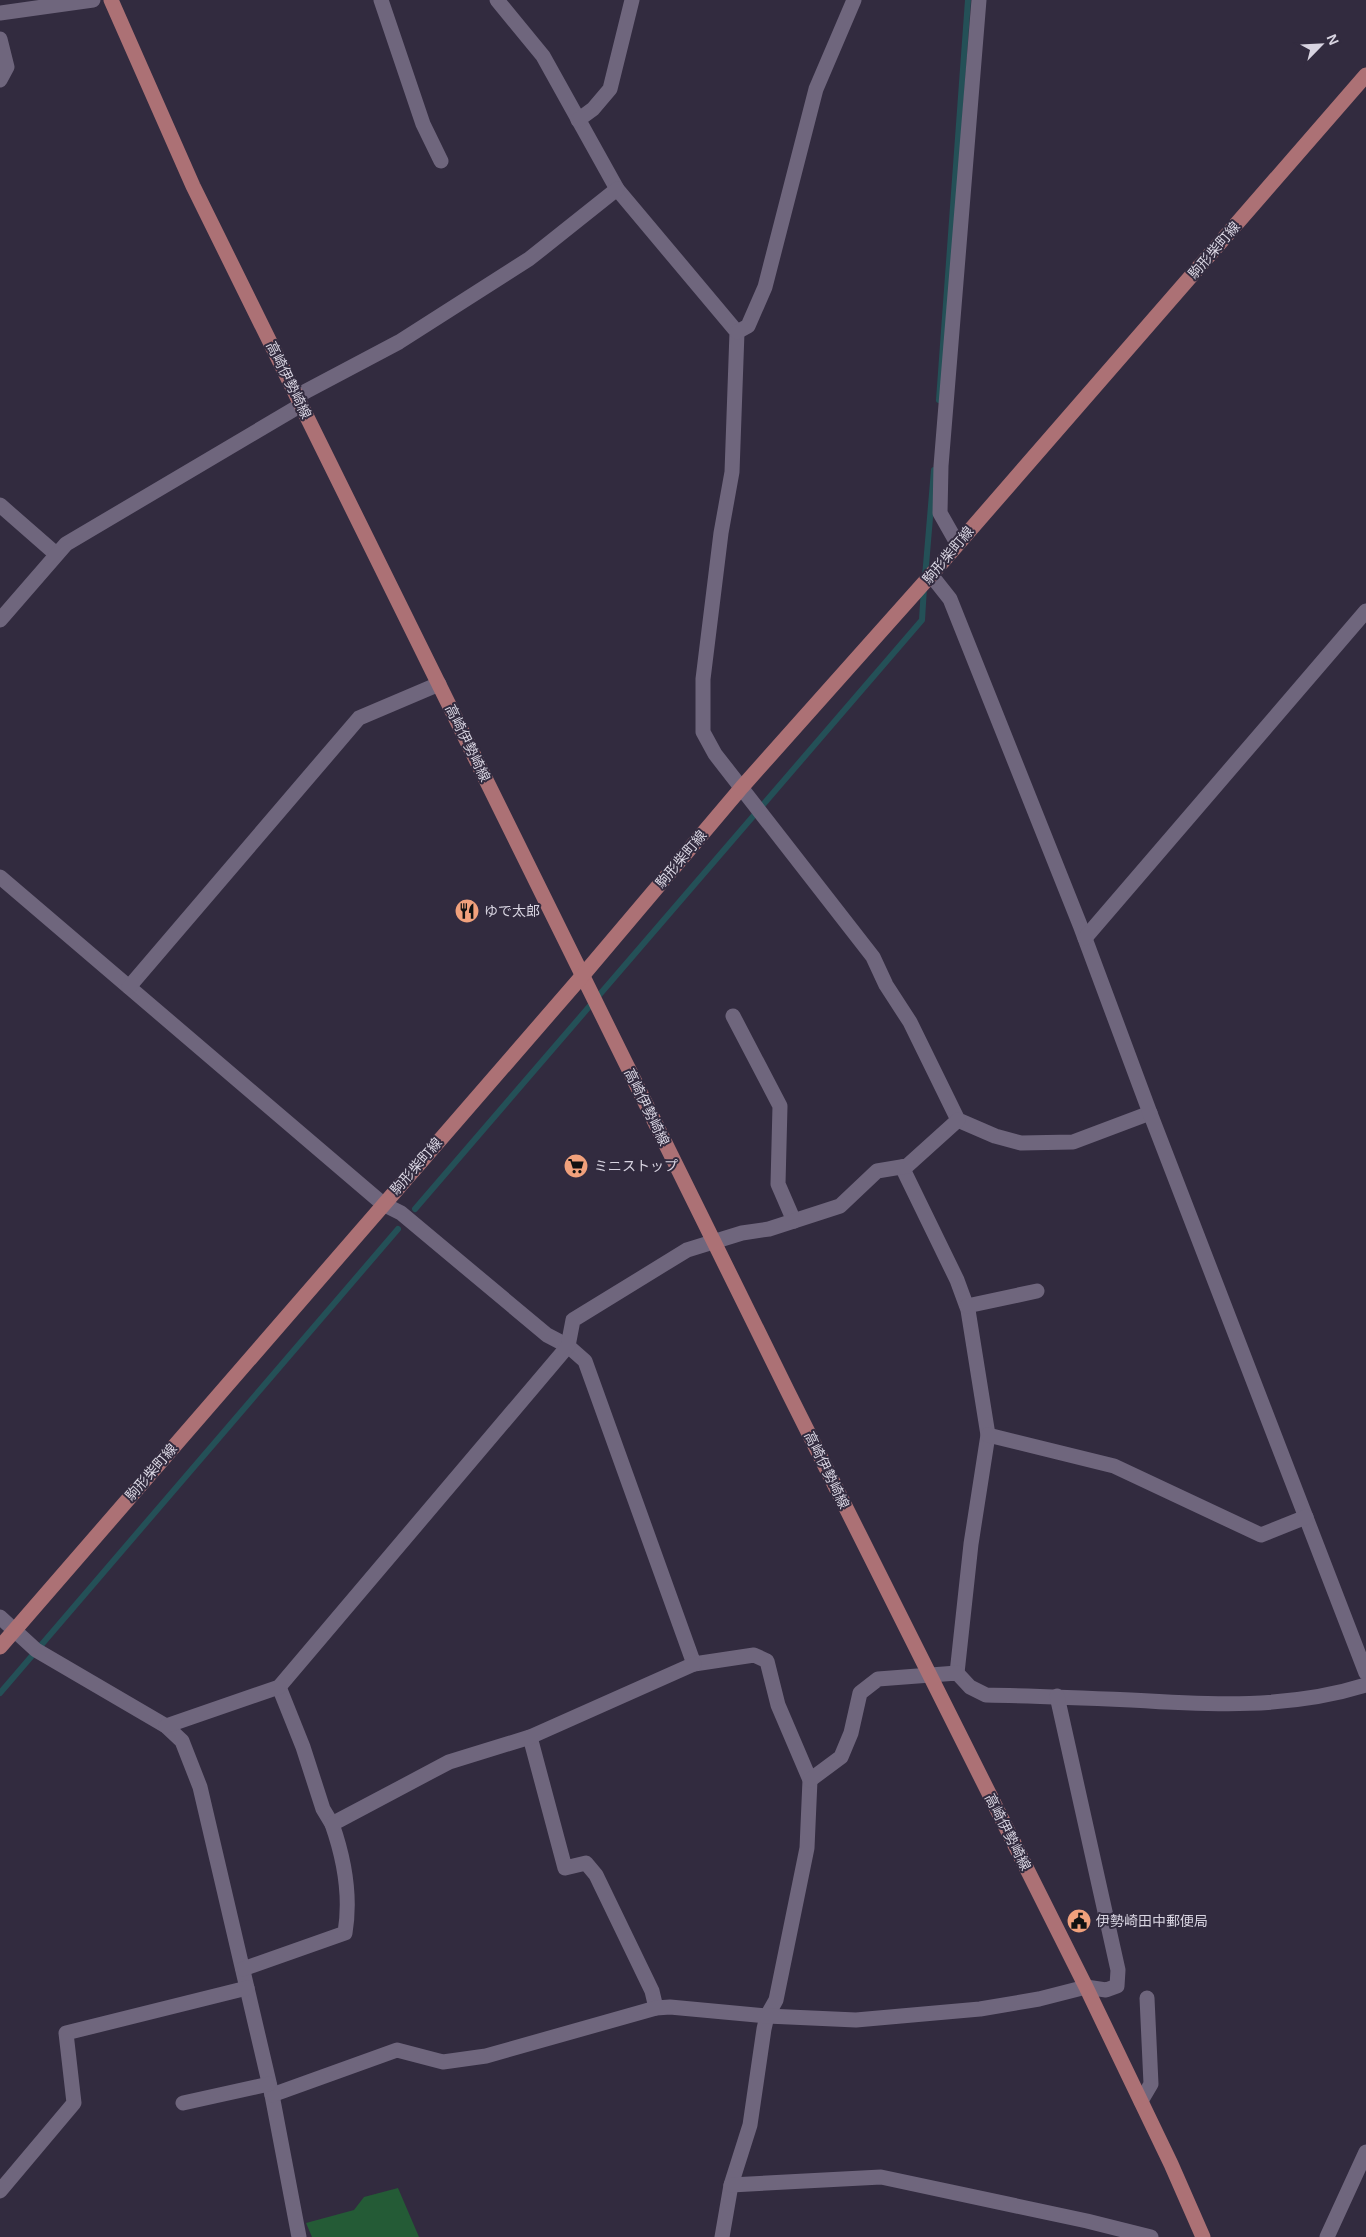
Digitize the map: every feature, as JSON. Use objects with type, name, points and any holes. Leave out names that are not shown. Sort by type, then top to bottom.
[{"type":"main road","name":"高崎伊勢崎線","points":[[112,0],[193,186],[714,1241],[1086,1987],[1203,2237]]},
{"type":"main road","name":"駒形柴町線","points":[[0,1647],[583,975],[742,786],[931,575],[1366,75]]},
{"type":"street","points":[[0,12],[93,0]]},
{"type":"street","points":[[381,0],[423,124],[441,161]]},
{"type":"street","points":[[497,0],[543,56],[617,189],[737,332],[732,472],[721,533],[703,679],[703,732],[715,754],[874,956],[886,985],[910,1022],[958,1120],[995,1136],[1021,1143],[1073,1142],[1150,1113]]},
{"type":"street","points":[[578,120],[593,109],[610,89],[632,0]]},
{"type":"street","points":[[737,332],[748,326],[765,287],[816,89],[854,0]]},
{"type":"street","points":[[957,543],[940,513],[941,466],[979,0]]},
{"type":"street","points":[[0,39],[6,66],[0,80]]},
{"type":"street","points":[[0,620],[56,554],[72,540],[299,400],[399,342],[521,264],[617,189]]},
{"type":"street","points":[[0,505],[56,554]]},
{"type":"street","points":[[931,575],[950,599],[1085,938],[1150,1113],[1366,1673]]},
{"type":"street","points":[[1085,938],[1366,611]]},
{"type":"street","points":[[129,987],[359,718],[439,684]]},
{"type":"street","points":[[0,877],[383,1204],[401,1213],[546,1335],[568,1346],[585,1361],[694,1664]]},
{"type":"street","points":[[733,1016],[780,1106],[778,1184],[794,1221]]},
{"type":"street","points":[[166,1726],[279,1687],[568,1346],[573,1320],[687,1250],[742,1233],[769,1230],[840,1206],[877,1171],[907,1166],[958,1120]]},
{"type":"street","points":[[902,1167],[957,1280],[967,1306],[988,1435],[971,1544],[957,1673],[970,1687],[986,1694],[1231,1705],[1291,1701],[1347,1691],[1366,1685]]},
{"type":"street","points":[[967,1306],[1037,1291]]},
{"type":"street","points":[[988,1435],[1114,1466],[1261,1535],[1306,1516]]},
{"type":"street","points":[[0,1617],[36,1650],[166,1726],[182,1740],[200,1787],[243,1969],[271,2090],[299,2237]]},
{"type":"street","points":[[332,1824],[449,1762],[530,1737],[694,1664],[754,1655],[767,1661],[778,1705],[810,1780],[807,1848],[776,2000],[767,2016],[750,2125],[731,2185],[722,2237]]},
{"type":"street","points":[[810,1780],[841,1757],[851,1733],[860,1693],[878,1678],[957,1673]]},
{"type":"street","points":[[243,1969],[345,1933],[349,1911],[341,1849],[332,1824],[323,1809],[303,1746],[279,1687]]},
{"type":"street","points":[[183,2103],[271,2090],[397,2050],[443,2062],[477,2057],[548,2040],[656,2008],[670,2006],[767,2016],[856,2020],[980,2009],[1039,1999],[1086,1987],[1106,1990],[1117,1986],[1118,1970],[1057,1696]]},
{"type":"street","points":[[530,1737],[565,1868],[586,1863],[596,1875],[652,1991],[656,2008]]},
{"type":"street","points":[[0,2191],[74,2103],[66,2034],[247,1988]]},
{"type":"street","points":[[1141,2101],[1151,2084],[1147,1998]]},
{"type":"street","points":[[1327,2237],[1365,2158]]},
{"type":"street","points":[[731,2185],[881,2177],[1087,2221],[1151,2237]]},
{"type":"green space","points":[[398,2188],[419,2237],[312,2237],[306,2223],[354,2210],[364,2197]]},
{"type":"waterway","points":[[939,400],[968,0]]},
{"type":"waterway","points":[[925,577],[934,470]]},
{"type":"waterway","points":[[415,1209],[922,620],[924,587]]},
{"type":"waterway","points":[[0,1693],[398,1229]]},
{"type":"place","name":"ゆで太郎","points":[[467,911]]},
{"type":"place","name":"ミニストップ","points":[[576,1166]]},
{"type":"place","name":"伊勢崎田中郵便局","points":[[1079,1921]]}]
